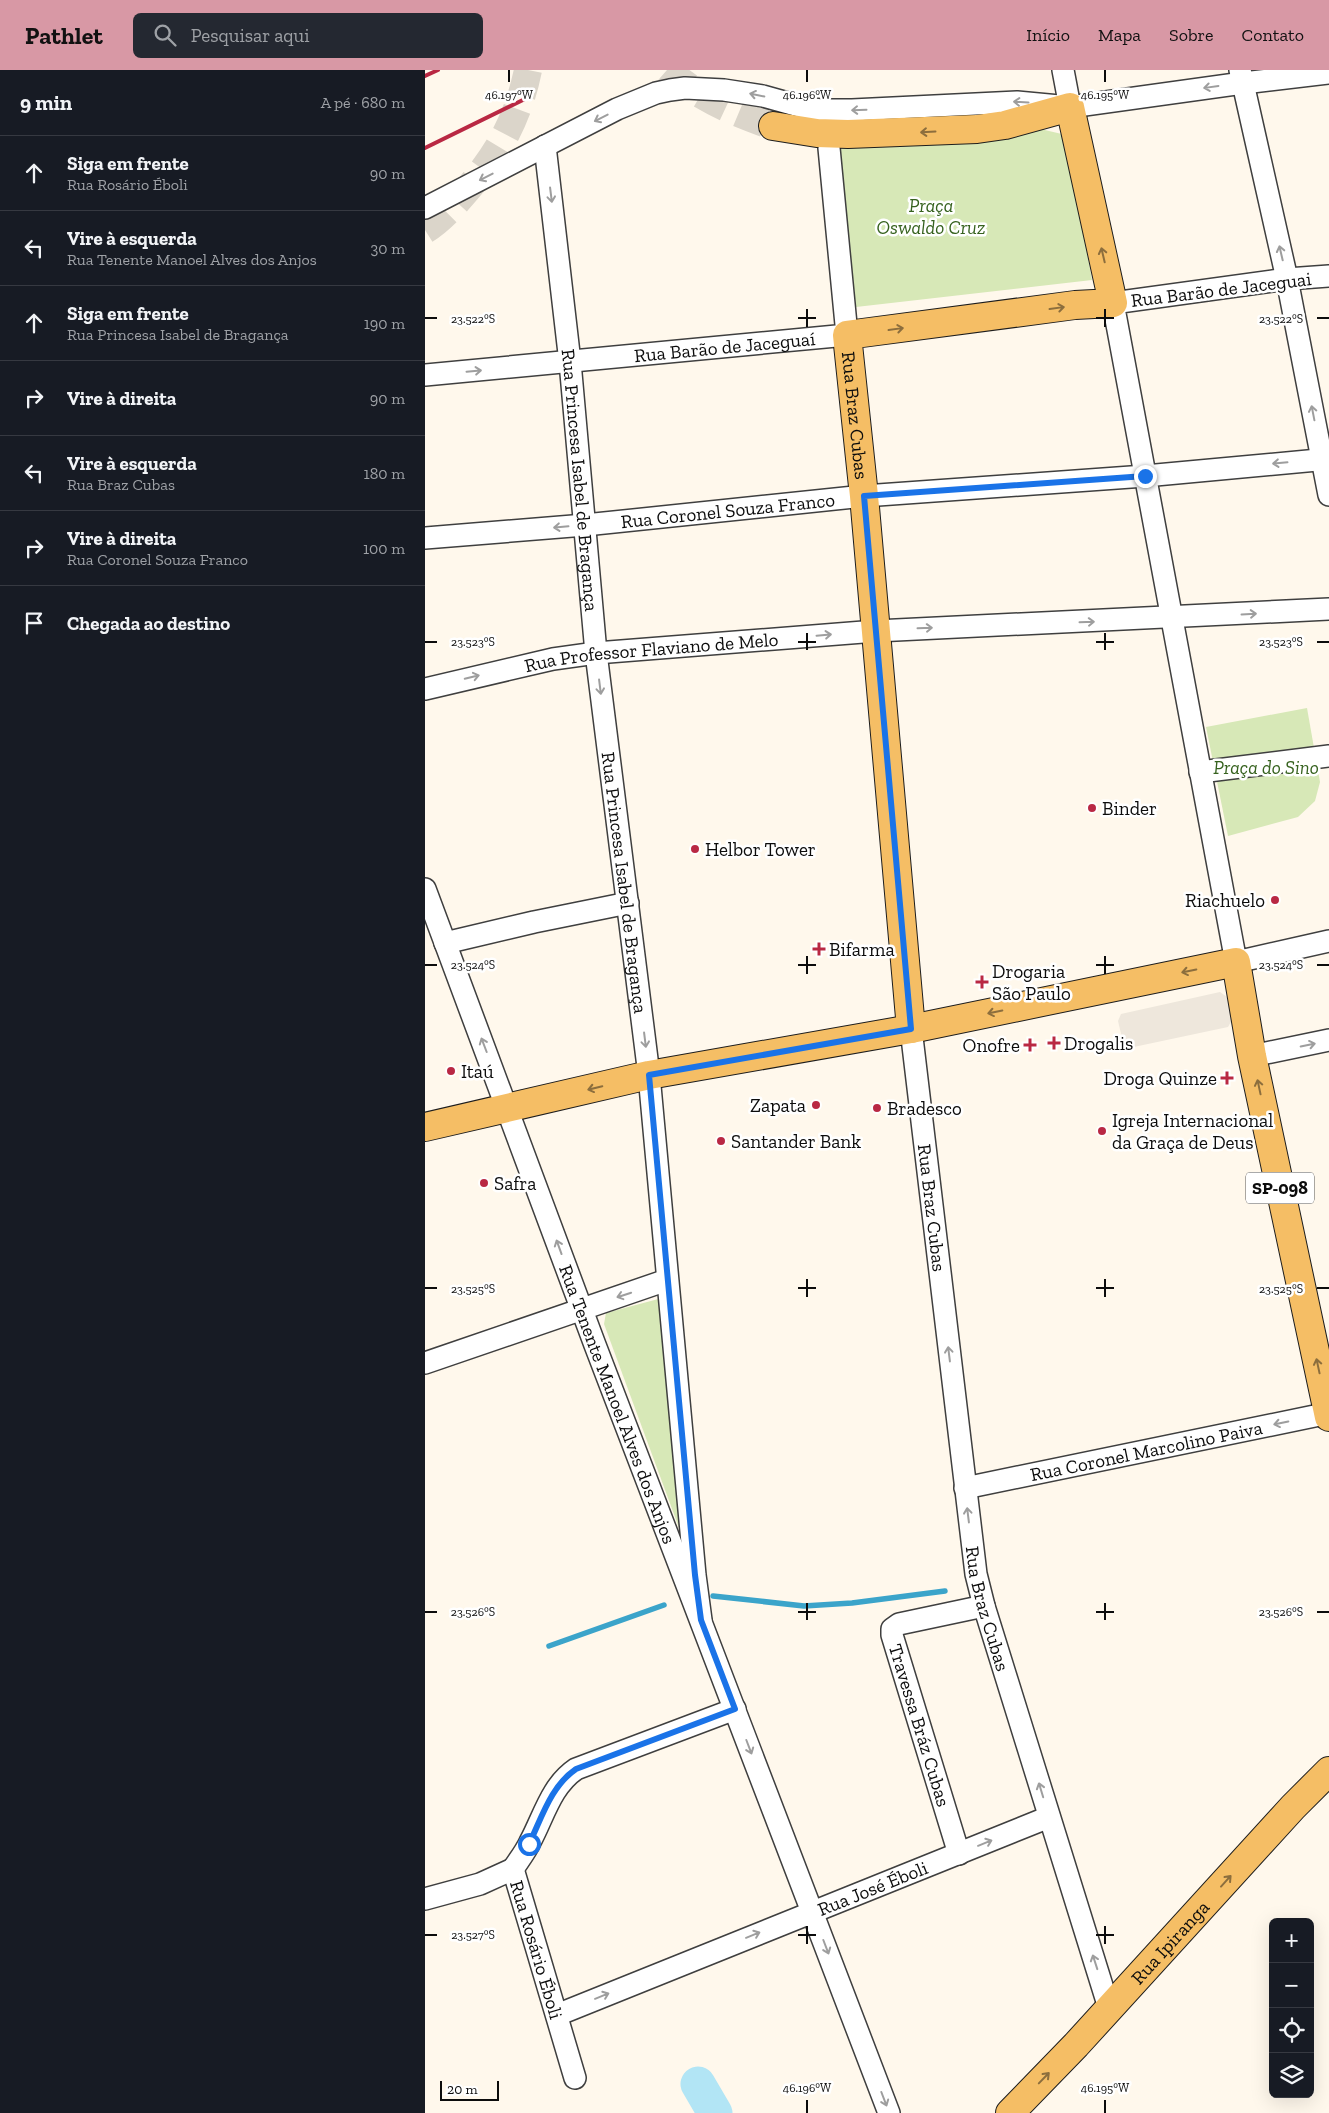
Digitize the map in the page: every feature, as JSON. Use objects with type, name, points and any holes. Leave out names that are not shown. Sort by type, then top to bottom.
[{"type":"main road","points":[[773,126],[817,133],[848,134],[977,129],[1005,125],[1070,107]]},
{"type":"main road","name":"SP-098","points":[[1070,107],[1113,303]]},
{"type":"main road","name":"Rua Barão de Jaceguaí","points":[[847,335],[1075,305],[1113,303]]},
{"type":"main road","name":"Rua Braz Cubas","points":[[847,335],[864,496],[911,1029]]},
{"type":"main road","points":[[425,1127],[649,1075],[911,1029],[1236,962]]},
{"type":"main road","name":"SP-098","points":[[1236,962],[1252,1056],[1329,1415]]},
{"type":"main road","name":"Rua Ipiranga","points":[[1010,2113],[1329,1771]]},
{"type":"street","points":[[1063,70],[1070,107]]},
{"type":"street","points":[[425,208],[637,100],[670,90],[704,88],[724,90],[821,110],[1017,102],[1070,107],[1242,76],[1329,73]]},
{"type":"street","points":[[1242,76],[1326,459],[1329,495]]},
{"type":"street","name":"Rua Princesa Isabel de Bragança","points":[[545,146],[570,362],[596,653],[649,1075],[695,1575],[701,1620]]},
{"type":"street","name":"Rua Braz Cubas","points":[[829,148],[847,335]]},
{"type":"street","name":"Rua Barão de Jaceguai","points":[[1113,303],[1287,279],[1329,276]]},
{"type":"street","name":"SP-098","points":[[1113,303],[1236,962]]},
{"type":"street","name":"Rua Barão de Jaceguaí","points":[[425,375],[847,335]]},
{"type":"street","name":"Rua Coronel Souza Franco","points":[[425,538],[585,525],[864,496],[1145,476],[1326,459]]},
{"type":"street","name":"Rua Professor Flaviano de Melo","points":[[425,689],[545,661],[596,653],[876,630],[1329,610]]},
{"type":"street","points":[[1200,772],[1329,756]]},
{"type":"street","name":"Rua Tenente Manoel Alves dos Anjos","points":[[425,889],[582,1309],[889,2113]]},
{"type":"street","points":[[445,943],[534,922],[628,903]]},
{"type":"street","points":[[1236,962],[1329,941]]},
{"type":"street","name":"Rua Braz Cubas","points":[[911,1029],[976,1574],[984,1606],[1109,2008]]},
{"type":"street","points":[[1252,1056],[1329,1040]]},
{"type":"street","points":[[425,1363],[667,1280]]},
{"type":"street","name":"Rua Coronel Marcolino Paiva","points":[[965,1488],[1329,1415]]},
{"type":"street","name":"Travessa Bráz Cubas","points":[[959,1854],[892,1635],[892,1629],[899,1624],[984,1606]]},
{"type":"street","name":"Rua Rosário Éboli","points":[[575,2078],[513,1869],[529,1844],[555,1790],[564,1777],[576,1769],[735,1709]]},
{"type":"street","name":"Rua José Éboli","points":[[557,2015],[812,1911],[1049,1818]]},
{"type":"street","points":[[425,1898],[480,1884],[513,1869]]},
{"type":"green space","name":"Praça Oswaldo Cruz","points":[[1032,127],[1066,135],[1092,280],[856,307],[838,139]]},
{"type":"green space","name":"Praça do Sino","points":[[1307,708],[1320,782],[1315,801],[1298,817],[1228,836],[1206,727]]},
{"type":"green space","points":[[662,1298],[689,1555],[604,1324],[606,1313]]},
{"type":"shaded area","points":[[1220,992],[1227,997],[1232,1020],[1228,1027],[1129,1048],[1123,1042],[1118,1021],[1121,1014]]},
{"type":"waterway","points":[[713,1596],[804,1606],[852,1603],[945,1591]]},
{"type":"waterway","points":[[549,1646],[664,1605]]},
{"type":"waterway","points":[[698,2084],[715,2113]]},
{"type":"tunnel","points":[[425,230],[458,201],[489,162],[513,119],[528,70]]},
{"type":"tunnel","points":[[667,70],[691,88],[717,103],[744,116],[773,126]]},
{"type":"railway","points":[[425,76],[438,70]]},
{"type":"railway","points":[[425,148],[527,98]]},
{"type":"place","name":"Binder","points":[[1092,808]]},
{"type":"place","name":"Helbor Tower","points":[[695,849]]},
{"type":"place","name":"Riachuelo","points":[[1275,900]]},
{"type":"place","name":"Bifarma","points":[[819,949]]},
{"type":"place","name":"Drogaria São Paulo","points":[[982,982]]},
{"type":"place","name":"Drogalis","points":[[1054,1043]]},
{"type":"place","name":"Onofre","points":[[1030,1045]]},
{"type":"place","name":"Itaú","points":[[451,1071]]},
{"type":"place","name":"Droga Quinze","points":[[1227,1078]]},
{"type":"place","name":"Zapata","points":[[816,1105]]},
{"type":"place","name":"Bradesco","points":[[877,1108]]},
{"type":"place","name":"Igreja Internacional da Graça de Deus","points":[[1102,1131]]},
{"type":"place","name":"Santander Bank","points":[[721,1141]]},
{"type":"place","name":"Safra","points":[[484,1183]]},
{"type":"route","points":[[529,1844],[555,1790],[564,1777],[576,1769],[735,1709],[701,1620],[695,1575],[649,1075],[911,1029],[864,496],[1145,476]]}]
